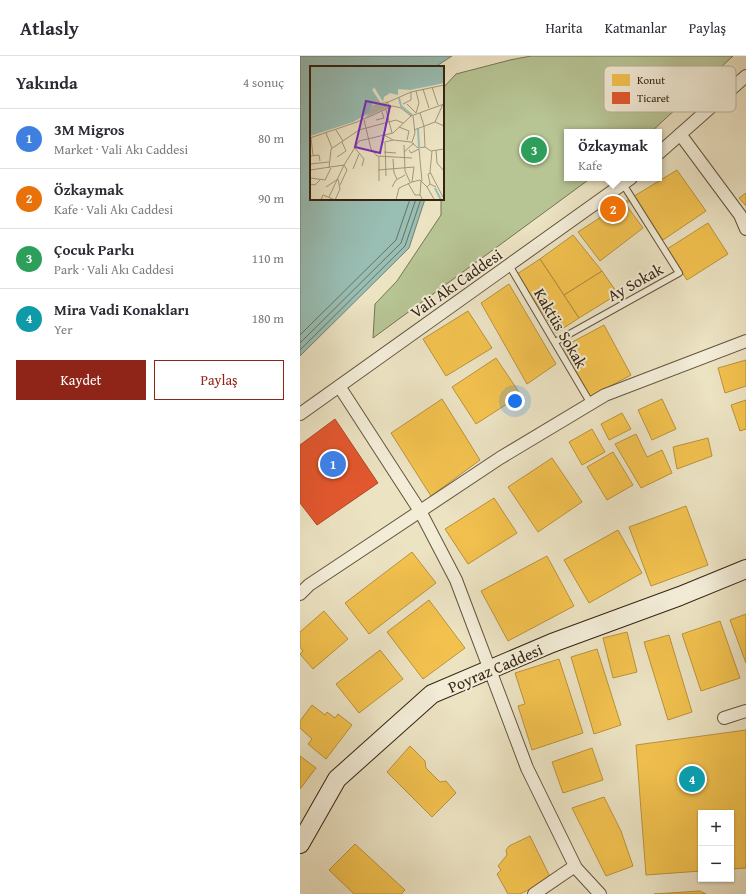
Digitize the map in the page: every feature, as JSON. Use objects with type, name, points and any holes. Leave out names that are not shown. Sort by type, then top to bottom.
[{"type":"street","points":[[736,85],[746,76]]},
{"type":"street","points":[[662,150],[705,112]]},
{"type":"street","points":[[680,134],[740,215],[746,229]]},
{"type":"street","name":"Vali Akı Caddesi","points":[[300,414],[627,181]]},
{"type":"street","points":[[300,594],[309,585],[500,458],[605,396],[746,341]]},
{"type":"street","points":[[339,386],[420,511],[456,580],[528,768],[575,866],[600,894]]},
{"type":"street","name":"Poyraz Caddesi","points":[[300,844],[337,779],[432,694],[552,643],[742,573]]},
{"type":"street","points":[[724,718],[746,712]]},
{"type":"street","points":[[534,894],[575,866]]},
{"type":"lane","name":"Ay Sokak","points":[[554,342],[679,273],[627,181]]},
{"type":"lane","name":"Kaktüs Sokak","points":[[509,265],[591,404]]},
{"type":"green space","points":[[531,56],[733,56],[722,66],[604,66],[604,112],[673,112],[654,129],[564,129],[564,181],[587,181],[373,338],[375,304],[397,281],[441,215],[441,200],[444,200],[444,87],[456,74]]},
{"type":"water","points":[[300,56],[452,56],[437,66],[310,66],[310,200],[425,200],[409,248],[300,356]]},
{"type":"building: Konut","points":[[677,170],[706,211],[663,240],[635,199],[613,209],[659,181],[662,181],[662,179]]},
{"type":"building: Konut","points":[[746,193],[746,206],[739,198]]},
{"type":"building: Konut","points":[[624,202],[643,228],[600,261],[578,232]]},
{"type":"building: Konut","points":[[708,223],[728,254],[687,280],[667,249]]},
{"type":"building: Konut","points":[[573,235],[602,271],[564,295],[540,259]]},
{"type":"building: Konut","points":[[540,259],[579,318],[556,333],[517,274]]},
{"type":"building: Konut","points":[[602,271],[618,294],[579,318],[564,295]]},
{"type":"building: Konut","points":[[509,284],[556,364],[527,384],[481,303]]},
{"type":"building: Konut","points":[[468,311],[492,348],[446,376],[423,339]]},
{"type":"building: Konut","points":[[604,325],[631,375],[590,397],[563,347]]},
{"type":"building: Konut","points":[[496,358],[521,395],[476,424],[452,387]]},
{"type":"building: Konut","points":[[746,360],[746,386],[725,393],[718,368]]},
{"type":"building: Konut","points":[[442,399],[480,460],[431,496],[391,433]]},
{"type":"building: Konut","points":[[662,399],[676,429],[652,440],[638,410]]},
{"type":"building: Konut","points":[[746,400],[746,429],[740,431],[731,405]]},
{"type":"building: Konut","points":[[622,413],[631,429],[609,440],[601,424]]},
{"type":"building: Konut","points":[[592,429],[605,452],[582,465],[569,442]]},
{"type":"building: Konut","points":[[636,434],[647,457],[662,450],[672,473],[641,488],[615,444]]},
{"type":"building: Konut","points":[[708,438],[712,456],[677,469],[673,447]]},
{"type":"building: Konut","points":[[613,452],[633,485],[607,500],[587,467]]},
{"type":"building: Konut","points":[[552,458],[582,502],[538,532],[508,487]]},
{"type":"building: Konut","points":[[494,498],[517,533],[468,564],[445,529]]},
{"type":"building: Konut","points":[[686,506],[708,565],[651,586],[629,527]]},
{"type":"building: Konut","points":[[618,530],[642,573],[589,603],[564,560]]},
{"type":"building: Konut","points":[[412,552],[436,583],[369,634],[345,603]]},
{"type":"building: Konut","points":[[547,556],[574,606],[508,641],[481,591]]},
{"type":"building: Konut","points":[[429,600],[465,648],[423,679],[387,632]]},
{"type":"building: Konut","points":[[324,611],[348,639],[313,669],[300,654],[303,651],[300,647],[300,632]]},
{"type":"building: Konut","points":[[746,614],[746,663],[730,620]]},
{"type":"building: Konut","points":[[720,621],[740,678],[701,691],[682,634]]},
{"type":"building: Konut","points":[[627,632],[637,672],[613,678],[603,638]]},
{"type":"building: Konut","points":[[669,635],[692,712],[668,720],[644,642]]},
{"type":"building: Konut","points":[[597,649],[621,725],[594,734],[571,657]]},
{"type":"building: Konut","points":[[380,650],[403,679],[359,713],[336,684]]},
{"type":"building: Konut","points":[[559,659],[583,733],[532,750],[518,706],[525,704],[515,673]]},
{"type":"building: Konut","points":[[312,705],[325,715],[327,712],[335,718],[338,714],[352,725],[326,759],[308,744],[312,739],[300,728],[300,721]]},
{"type":"building: Konut","points":[[746,730],[746,868],[734,869],[734,810],[698,810],[698,871],[646,875],[636,745]]},
{"type":"building: Konut","points":[[410,746],[425,761],[426,768],[440,782],[446,781],[456,793],[432,817],[387,772]]},
{"type":"building: Konut","points":[[592,748],[603,780],[563,793],[552,762]]},
{"type":"building: Konut","points":[[300,756],[316,768],[300,789]]},
{"type":"building: Konut","points":[[604,797],[621,831],[633,866],[606,876],[572,808]]},
{"type":"building: Konut","points":[[530,836],[551,879],[520,894],[508,894],[497,874],[501,870],[498,866],[507,855],[506,850],[509,846]]},
{"type":"building: Konut","points":[[355,844],[405,890],[401,894],[354,894],[329,870]]},
{"type":"building: Konut","points":[[700,891],[706,894],[654,894]]},
{"type":"building: Ticaret","points":[[335,419],[378,483],[317,525],[300,503],[300,445]]},
{"type":"place","name":"Çocuk Parkı","points":[[534,150]]},
{"type":"place","name":"Özkaymak","points":[[613,209]]},
{"type":"place","name":"3M Migros","points":[[333,464]]},
{"type":"place","name":"Mira Vadi Konakları","points":[[692,779]]}]
